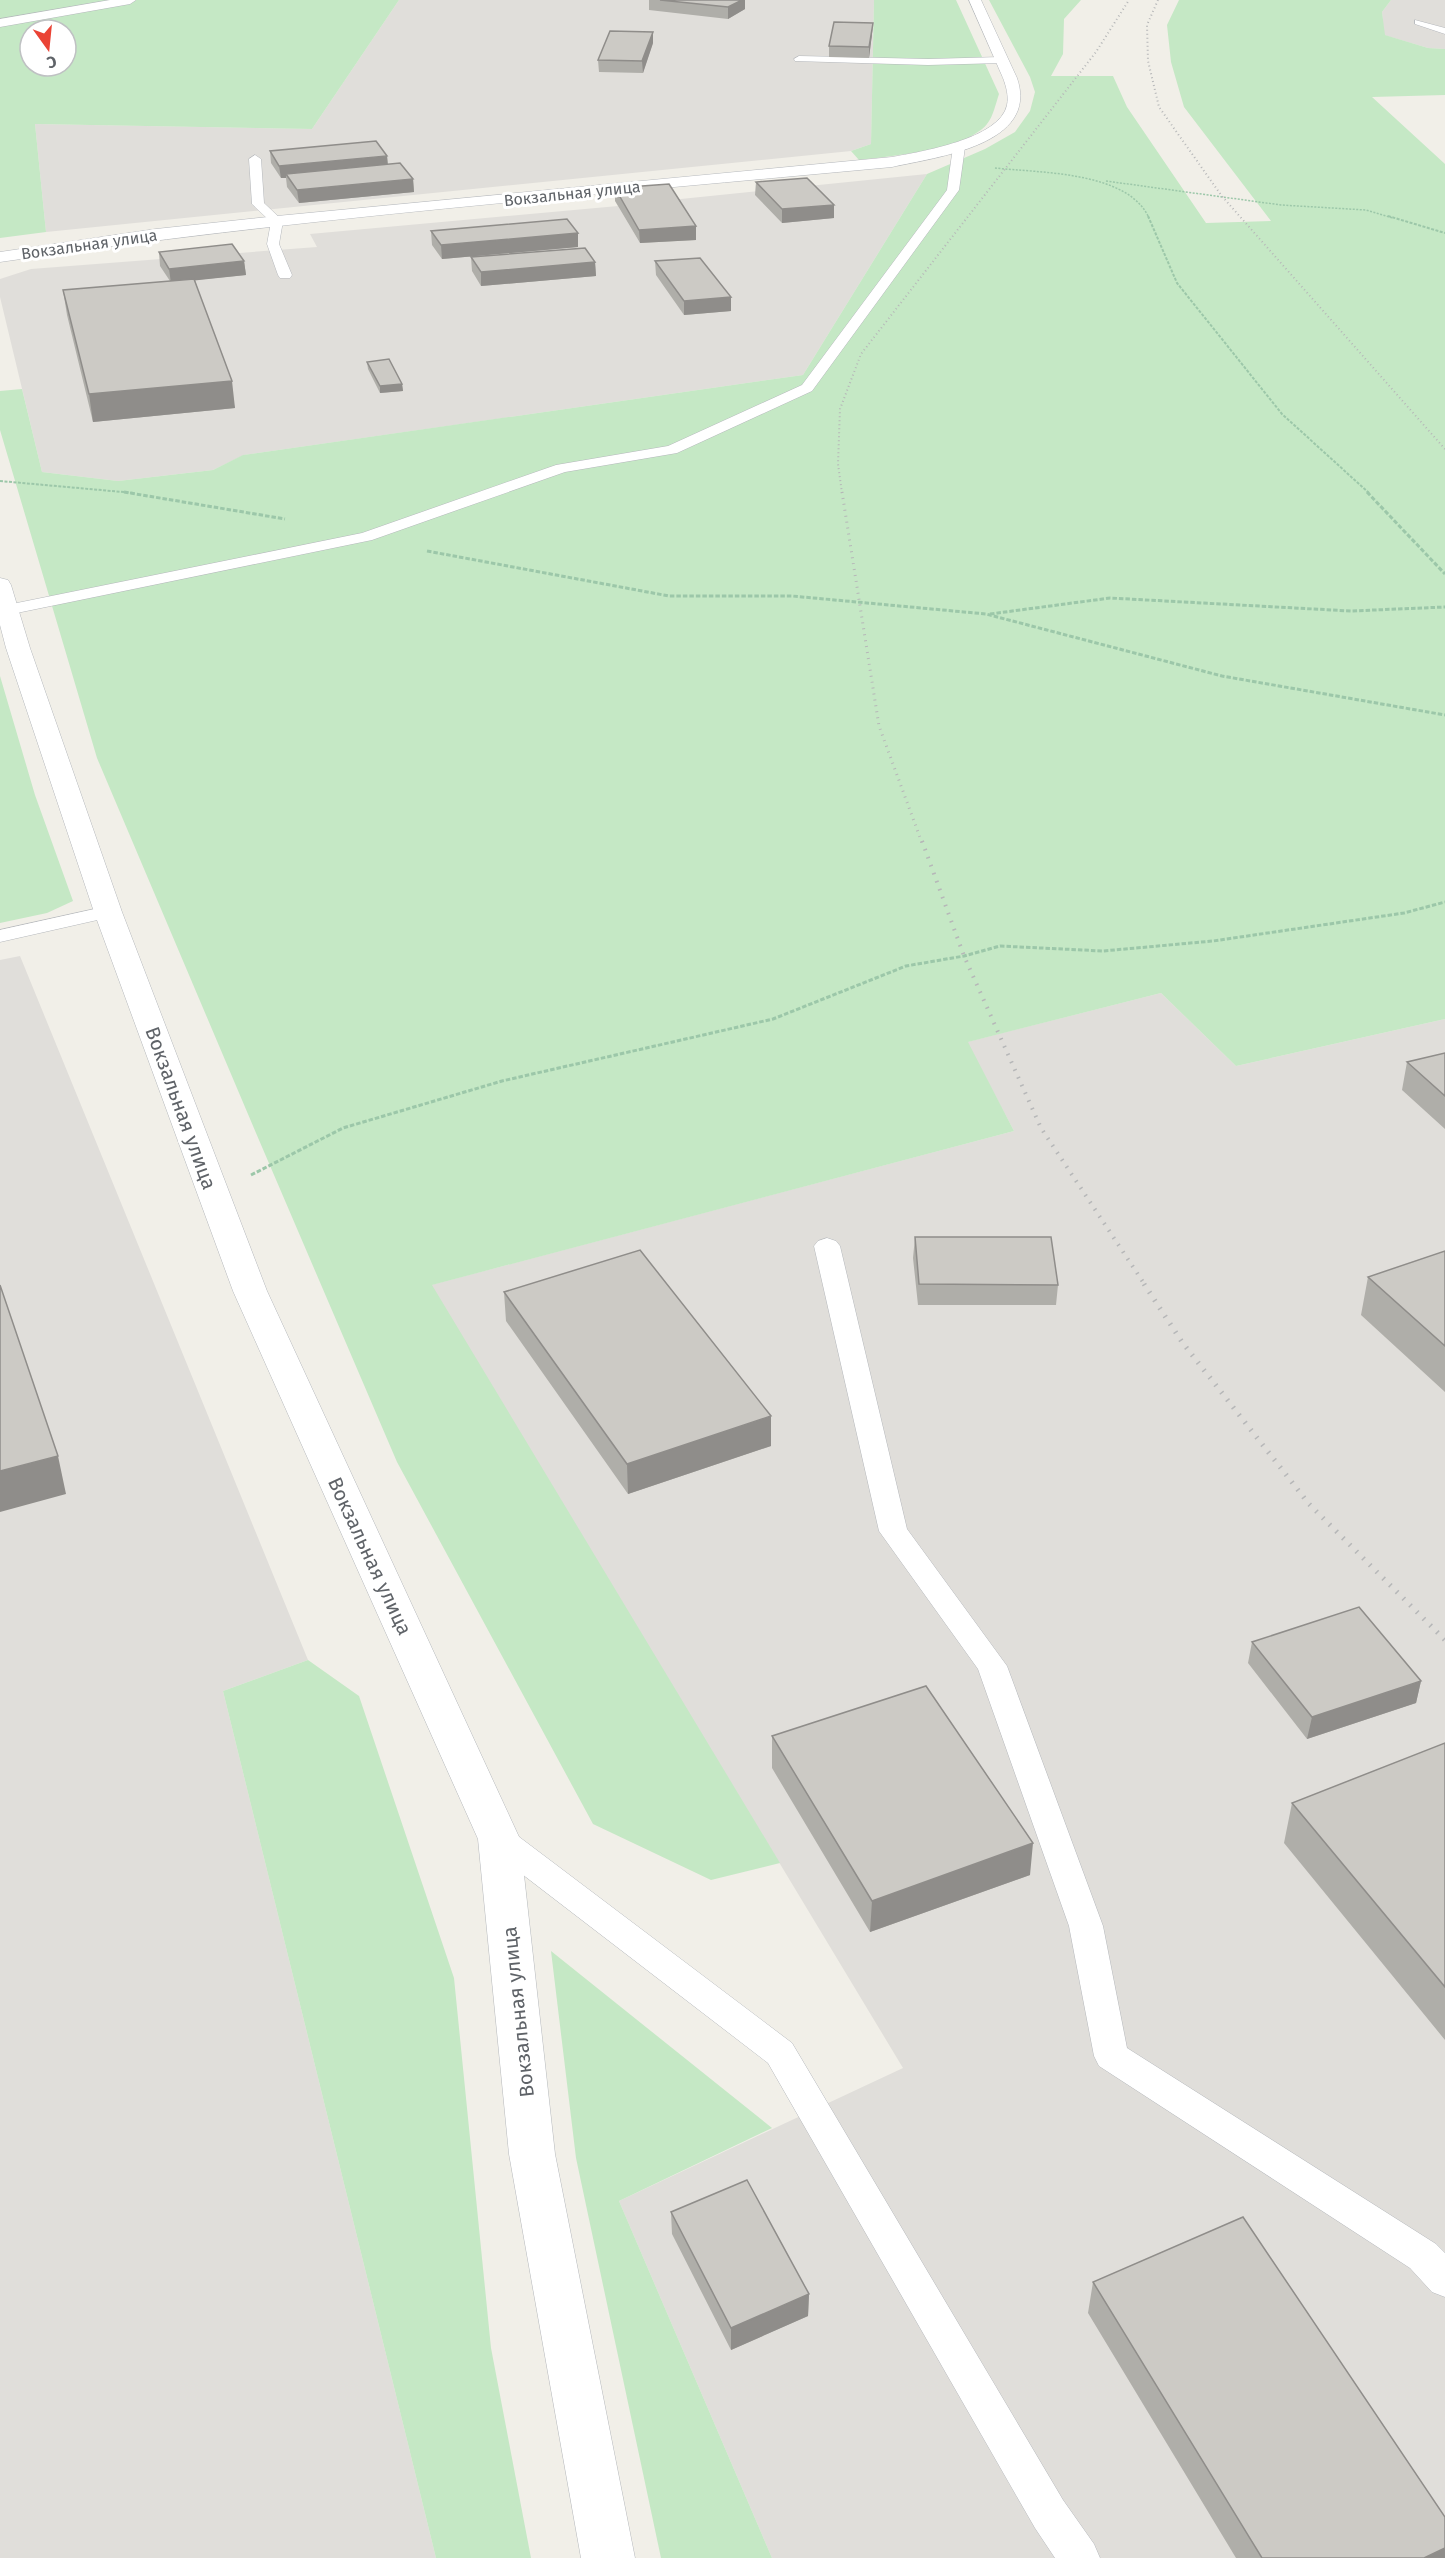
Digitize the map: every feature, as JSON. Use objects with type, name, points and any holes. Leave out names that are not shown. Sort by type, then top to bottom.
[{"type":"street","points":[[0,22],[39,18],[130,0]]},
{"type":"street","name":"Вокзальная улица","points":[[0,257],[156,234],[277,221],[958,155],[998,130],[1013,109],[1015,91],[975,0]]},
{"type":"street","name":"Вокзальная улица","points":[[3,598],[9,648],[249,1291],[500,1839],[532,2154],[608,2558]]},
{"type":"lane","points":[[1419,22],[1445,31]]},
{"type":"lane","points":[[799,60],[928,62],[1001,60]]},
{"type":"lane","points":[[3,598],[366,537],[562,468],[672,450],[807,388],[953,190],[958,155]]},
{"type":"lane","points":[[255,159],[258,204],[277,221],[273,244],[285,275]]},
{"type":"lane","points":[[0,936],[108,912]]},
{"type":"lane","points":[[827,1246],[893,1530],[993,1666],[1086,1926],[1111,2056],[1423,2256],[1445,2280]]},
{"type":"lane","points":[[500,1839],[780,2053],[1049,2514],[1079,2558]]},
{"type":"path","points":[[958,155],[1103,181],[1281,205],[1366,210],[1445,233]]},
{"type":"path","points":[[1103,181],[1142,203],[1177,283],[1282,414],[1386,508],[1445,574]]},
{"type":"path","points":[[0,481],[125,492],[292,520]]},
{"type":"path","points":[[366,537],[473,561],[669,596],[792,596],[857,600],[986,614],[1222,676],[1445,715]]},
{"type":"path","points":[[986,614],[1110,598],[1351,610],[1445,607]]},
{"type":"path","points":[[213,1194],[343,1128],[502,1081],[773,1019],[906,966],[964,956],[1000,946],[1103,951],[1213,940],[1404,913],[1445,902]]},
{"type":"shaded area","points":[[399,0],[874,0],[871,144],[851,151],[46,232],[35,124],[312,129]]},
{"type":"shaded area","points":[[1391,0],[1445,0],[1445,49],[1428,48],[1384,35],[1382,12]]},
{"type":"shaded area","points":[[927,174],[803,375],[244,455],[213,470],[118,481],[42,472],[0,297],[0,279],[31,269],[317,247],[310,234],[618,206],[640,243],[695,240],[671,200]]},
{"type":"shaded area","points":[[20,956],[308,1660],[223,1691],[436,2558],[0,2558],[0,960]]},
{"type":"shaded area","points":[[1161,993],[1236,1066],[1445,1019],[1445,2558],[772,2558],[619,2201],[903,2068],[431,1285],[1014,1131],[967,1042]]},
{"type":"green space","points":[[0,0],[399,0],[312,129],[35,124],[46,232],[0,238]]},
{"type":"green space","points":[[874,0],[956,0],[999,94],[989,121],[977,133],[946,146],[908,154],[859,160],[851,151],[871,144]]},
{"type":"green space","points":[[989,0],[1081,0],[1064,19],[1063,54],[1051,76],[1113,76],[1127,107],[1206,223],[1271,221],[1184,107],[1171,62],[1167,25],[1179,0],[1391,0],[1382,12],[1385,35],[1428,48],[1445,49],[1445,95],[1372,97],[1445,164],[1445,1019],[1236,1066],[1161,993],[968,1042],[1014,1131],[432,1285],[780,1863],[711,1880],[593,1824],[397,1462],[97,758],[0,430],[0,391],[22,389],[42,472],[118,481],[213,470],[243,455],[803,375],[927,174],[985,149],[1015,132],[1030,111],[1035,92],[1030,77]]},
{"type":"green space","points":[[0,676],[35,795],[73,901],[47,913],[0,923]]},
{"type":"green space","points":[[308,1660],[359,1696],[454,1978],[491,2348],[531,2558],[436,2558],[223,1691]]},
{"type":"green space","points":[[551,1951],[772,2128],[619,2201],[772,2558],[661,2558],[576,2158]]},
{"type":"building","points":[[660,0],[742,0],[728,7]]},
{"type":"building","points":[[834,22],[873,23],[869,47],[829,46]]},
{"type":"building","points":[[610,31],[653,32],[642,61],[598,60]]},
{"type":"building","points":[[376,141],[387,156],[279,166],[270,151]]},
{"type":"building","points":[[400,163],[413,179],[297,190],[286,174]]},
{"type":"building","points":[[807,178],[834,205],[782,209],[756,182]]},
{"type":"building","points":[[669,184],[696,226],[639,230],[615,188]]},
{"type":"building","points":[[567,219],[578,233],[441,245],[431,231]]},
{"type":"building","points":[[232,244],[244,261],[169,269],[159,252]]},
{"type":"building","points":[[585,248],[595,262],[481,272],[471,257]]},
{"type":"building","points":[[700,258],[731,297],[684,301],[655,261]]},
{"type":"building","points":[[194,279],[232,381],[89,394],[63,290]]},
{"type":"building","points":[[389,359],[402,384],[380,386],[367,362]]},
{"type":"building","points":[[1445,1053],[1445,1096],[1407,1062]]},
{"type":"building","points":[[915,1237],[1051,1237],[1058,1285],[919,1284]]},
{"type":"building","points":[[640,1250],[771,1416],[627,1464],[504,1292]]},
{"type":"building","points":[[1445,1251],[1445,1346],[1368,1277]]},
{"type":"building","points":[[0,1285],[58,1456],[0,1471]]},
{"type":"building","points":[[1359,1607],[1421,1681],[1312,1717],[1252,1642]]},
{"type":"building","points":[[926,1686],[1033,1843],[872,1901],[772,1736]]},
{"type":"building","points":[[1445,1743],[1445,1987],[1292,1803]]},
{"type":"building","points":[[747,2180],[809,2294],[731,2328],[671,2212]]},
{"type":"building","points":[[1243,2217],[1445,2517],[1445,2548],[1424,2558],[1262,2558],[1093,2282]]},
{"type":"railway","points":[[842,493],[838,464],[840,409],[861,354],[1096,52],[1129,0]]},
{"type":"railway","points":[[1158,0],[1147,25],[1148,61],[1159,107],[1221,195],[1445,449]]},
{"type":"railway","points":[[842,492],[879,726],[922,843]]},
{"type":"railway","points":[[922,841],[964,956],[1041,1128],[1145,1285]]},
{"type":"railway","points":[[1144,1284],[1182,1342],[1309,1504],[1445,1640]]}]
